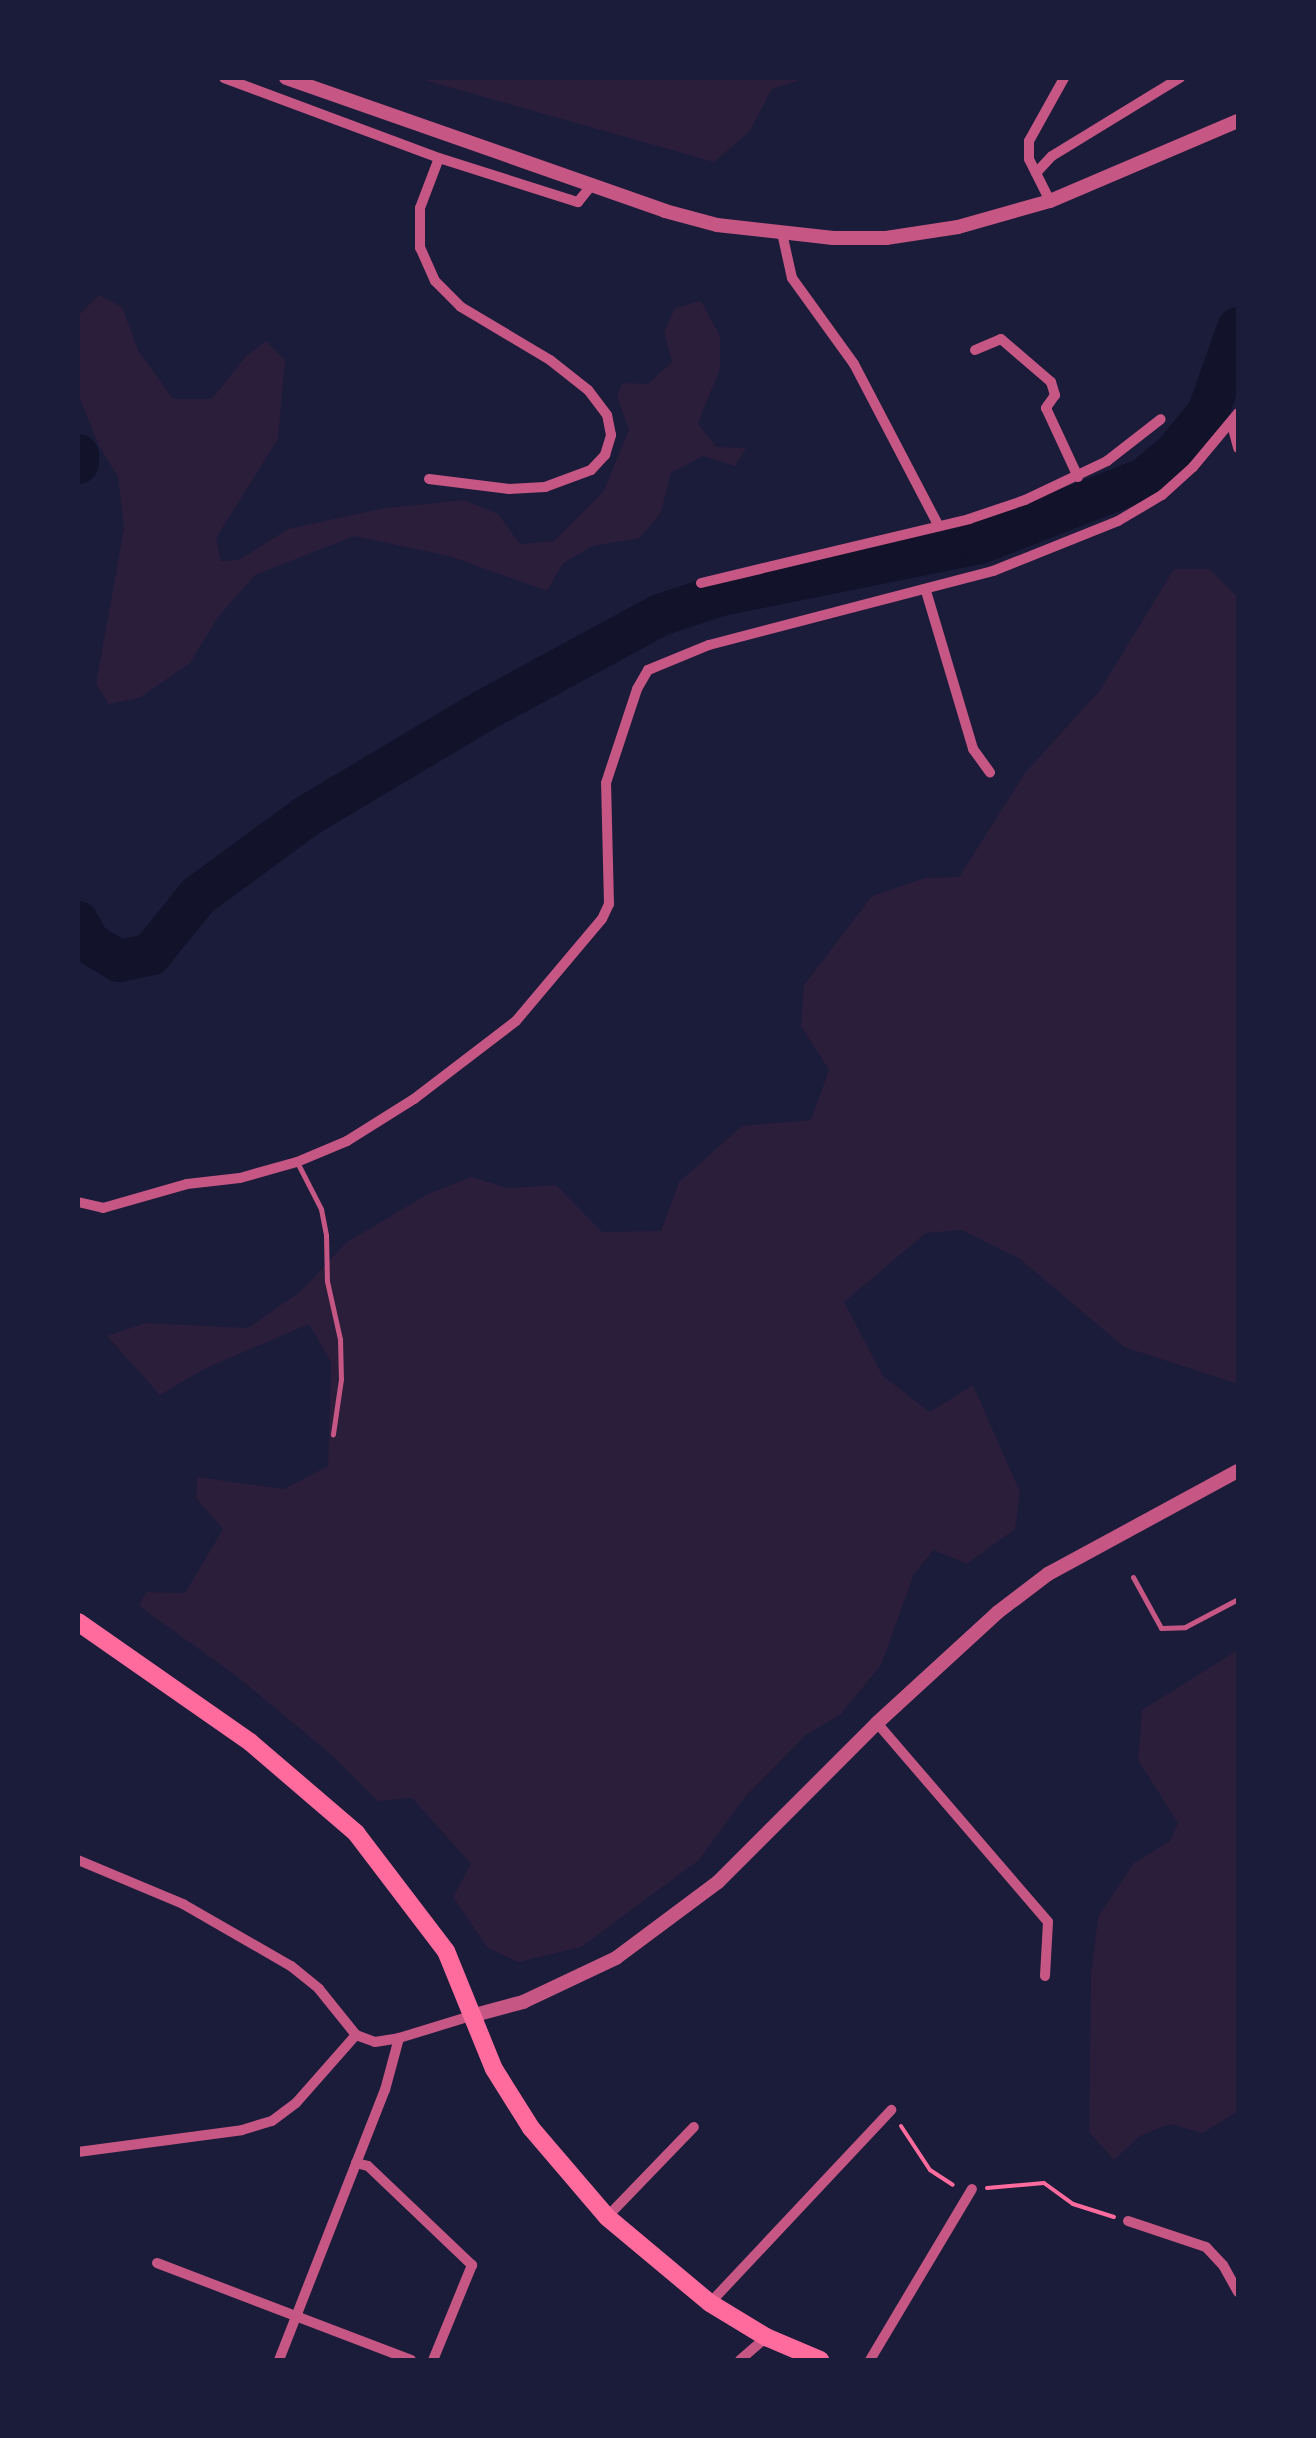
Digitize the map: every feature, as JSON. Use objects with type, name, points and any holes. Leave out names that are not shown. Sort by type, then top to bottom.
[{"type":"main road","points":[[78,1622],[250,1742],[356,1833],[446,1951],[494,2070],[531,2128],[607,2218],[710,2303],[766,2337],[820,2360]]},
{"type":"street","points":[[224,78],[438,158],[578,202],[591,186]]},
{"type":"street","points":[[286,78],[591,186],[717,225],[782,234],[886,238],[958,227],[1050,201],[1238,121]]},
{"type":"street","points":[[1050,201],[1029,159],[1029,141],[1064,78]]},
{"type":"street","points":[[1036,172],[1052,156],[1180,78]]},
{"type":"street","points":[[429,479],[509,488],[545,487],[592,470],[606,455],[610,435],[606,415],[588,390],[550,360],[461,307],[435,281],[420,248],[420,208],[438,158]]},
{"type":"street","points":[[782,234],[792,278],[854,364],[938,526]]},
{"type":"street","points":[[975,350],[1002,339],[1051,382],[1055,395],[1046,408],[1078,476]]},
{"type":"street","points":[[78,1202],[103,1208],[187,1184],[240,1178],[297,1162],[347,1141],[414,1100],[516,1021],[602,919],[609,904],[606,783],[637,688],[648,670],[709,644],[993,571],[1118,521],[1162,494],[1232,425],[1238,414]]},
{"type":"street","points":[[701,583],[938,526],[1026,500],[1078,476],[1139,440],[1161,419]]},
{"type":"street","points":[[1232,425],[1238,448]]},
{"type":"street","points":[[926,591],[973,749],[990,772]]},
{"type":"street","points":[[78,1860],[183,1904],[292,1966],[319,1989],[356,2035],[375,2042],[399,2038],[568,1984],[616,1958],[718,1882],[877,1723],[998,1612],[1048,1574],[1238,1470]]},
{"type":"street","points":[[877,1723],[1048,1922],[1045,1976]]},
{"type":"street","points":[[78,2152],[242,2130],[272,2121],[296,2103],[356,2035]]},
{"type":"street","points":[[279,2360],[356,2163],[399,2038]]},
{"type":"street","points":[[710,2303],[890,2110]]},
{"type":"street","points":[[607,2218],[694,2126]]},
{"type":"street","points":[[356,2163],[368,2166],[472,2265],[433,2360]]},
{"type":"street","points":[[870,2360],[972,2189]]},
{"type":"street","points":[[1128,2221],[1206,2247],[1223,2264],[1238,2292]]},
{"type":"street","points":[[157,2263],[283,2315],[296,2314],[411,2360]]},
{"type":"street","points":[[740,2360],[766,2337]]},
{"type":"lane","points":[[297,1162],[321,1210],[327,1280],[340,1339],[342,1379],[333,1434]]},
{"type":"lane","points":[[1133,1578],[1161,1628],[1184,1627],[1238,1599]]},
{"type":"path","points":[[890,2110],[930,2170],[946,2183],[972,2189],[1044,2184],[1073,2204],[1128,2221]]},
{"type":"shaded area","points":[[417,78],[807,78],[772,89],[749,132],[714,162]]},
{"type":"shaded area","points":[[99,295],[122,307],[138,350],[173,399],[212,399],[245,357],[266,341],[285,360],[278,439],[216,538],[221,561],[239,560],[288,529],[385,508],[464,500],[498,514],[520,544],[554,541],[603,492],[629,430],[617,397],[622,383],[648,384],[672,362],[664,332],[675,308],[701,301],[720,336],[720,369],[698,423],[716,447],[746,448],[735,466],[703,456],[671,473],[661,512],[640,538],[593,546],[563,563],[547,591],[449,556],[354,536],[255,575],[218,617],[190,663],[139,698],[109,704],[96,684],[124,528],[118,477],[99,446],[78,394],[78,316]]},
{"type":"shaded area","points":[[1174,569],[1210,569],[1238,598],[1238,1384],[1124,1347],[1020,1259],[962,1230],[926,1233],[844,1302],[883,1376],[930,1412],[973,1385],[1020,1492],[1015,1529],[967,1564],[934,1550],[914,1574],[881,1665],[841,1714],[806,1735],[745,1797],[699,1860],[581,1947],[518,1962],[487,1947],[453,1897],[471,1864],[412,1798],[378,1801],[334,1757],[239,1678],[139,1606],[146,1592],[185,1593],[223,1529],[196,1498],[197,1477],[284,1489],[328,1466],[331,1362],[309,1324],[206,1368],[160,1395],[107,1336],[146,1323],[248,1328],[301,1291],[347,1242],[428,1194],[471,1177],[507,1188],[556,1185],[602,1232],[661,1231],[679,1182],[742,1126],[811,1120],[829,1070],[801,1026],[804,985],[872,896],[925,878],[959,877],[1025,773],[1100,690]]},
{"type":"shaded area","points":[[1238,1650],[1238,2111],[1203,2133],[1170,2124],[1140,2136],[1114,2160],[1089,2132],[1091,1975],[1098,1917],[1134,1863],[1170,1841],[1178,1823],[1138,1760],[1142,1710]]},
{"type":"waterway","points":[[78,922],[89,943],[119,961],[151,954],[198,896],[307,816],[485,710],[660,615],[721,595],[980,543],[1144,479],[1175,453],[1208,413],[1238,328]]},
{"type":"waterway","points":[[78,455],[78,463]]}]
